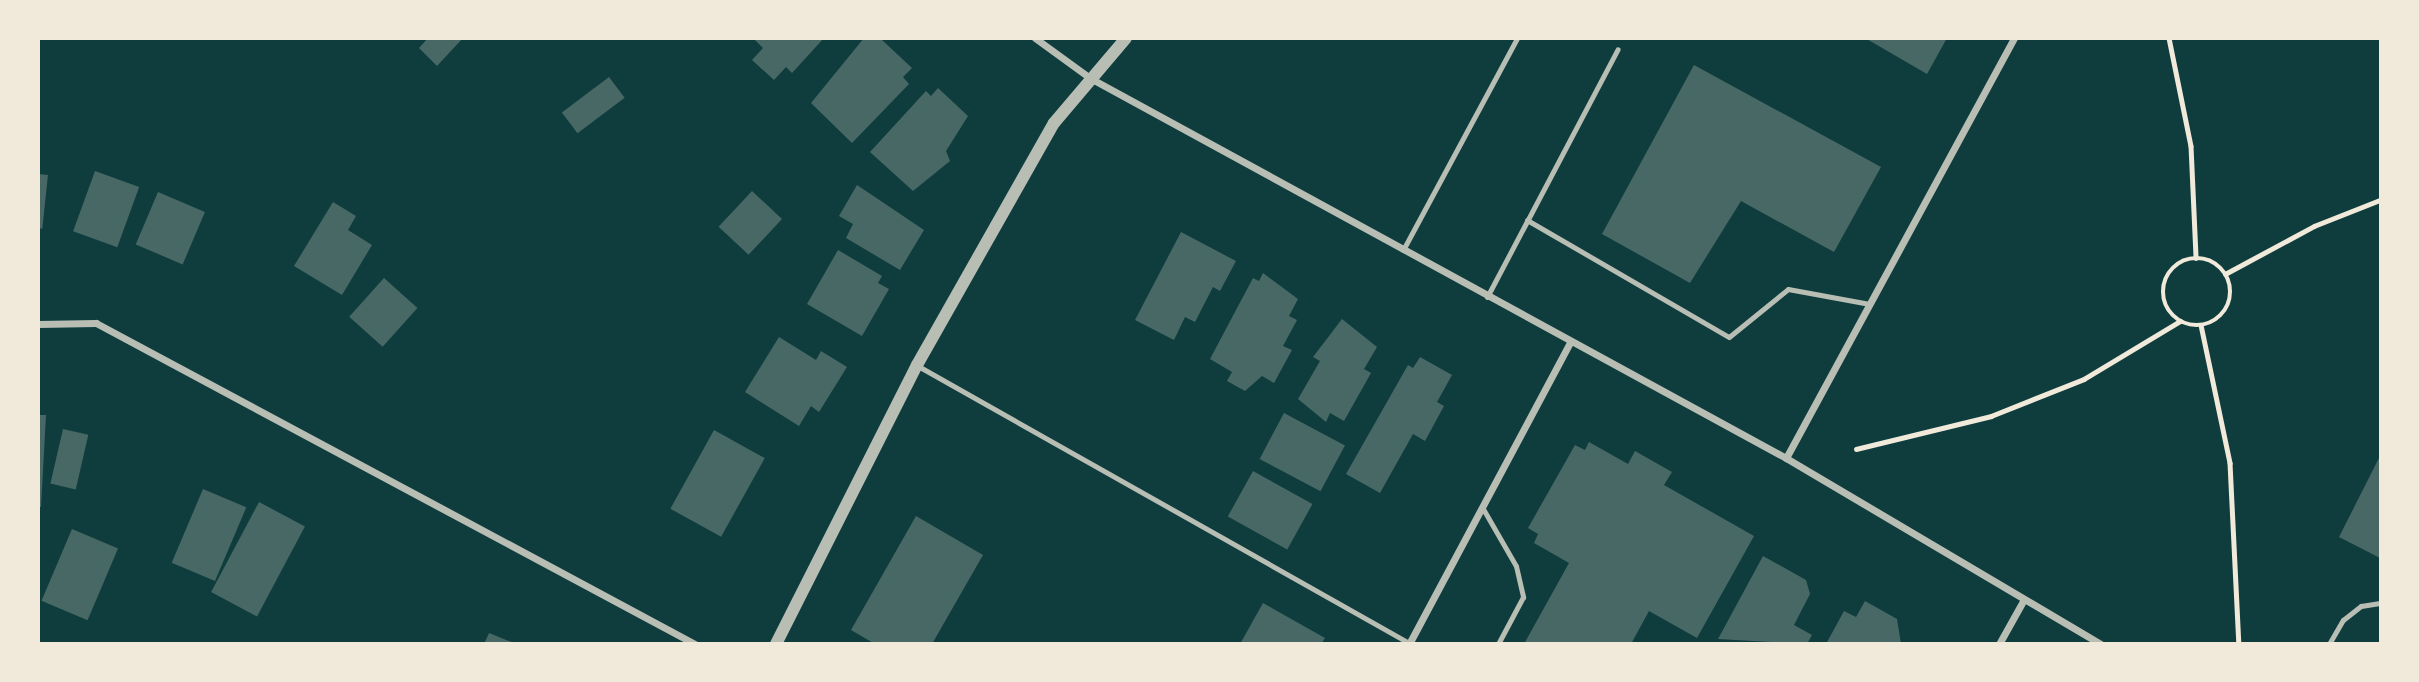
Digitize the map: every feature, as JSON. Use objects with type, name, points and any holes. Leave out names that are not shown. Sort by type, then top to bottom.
[{"type":"street","points":[[1035,38],[1090,78],[1570,343],[1786,458],[2023,601],[2101,643]]},
{"type":"street","points":[[776,643],[917,365],[1054,123],[1126,38]]},
{"type":"street","points":[[1786,458],[2014,38]]},
{"type":"street","points":[[38,324],[96,323],[695,643]]},
{"type":"street","points":[[1409,643],[1570,343]]},
{"type":"street","points":[[1999,643],[2023,601]]},
{"type":"lane","points":[[1403,250],[1517,38]]},
{"type":"lane","points":[[1487,297],[1618,49]]},
{"type":"lane","points":[[1527,220],[1729,337],[1788,289],[1870,303]]},
{"type":"lane","points":[[917,365],[1409,643]]},
{"type":"lane","points":[[1482,507],[1516,566],[1523,597],[1498,643]]},
{"type":"lane","points":[[2329,643],[2361,606],[2381,603]]},
{"type":"path","points":[[2169,38],[2191,146],[2196,258]]},
{"type":"path","points":[[2225,274],[2314,226],[2381,200]]},
{"type":"path","points":[[2196,258],[2225,274],[2227,308],[2201,326],[2180,321],[2166,305],[2164,284],[2175,265],[2196,258]]},
{"type":"path","points":[[1856,449],[1991,416],[2084,379],[2180,321]]},
{"type":"path","points":[[2201,326],[2231,476],[2239,643]]},
{"type":"building","points":[[428,38],[463,38],[437,66],[419,48]]},
{"type":"building","points":[[753,38],[824,38],[792,73],[786,67],[774,80],[752,60],[763,48]]},
{"type":"building","points":[[864,38],[882,40],[912,68],[903,77],[909,84],[852,143],[811,103]]},
{"type":"building","points":[[1865,38],[1947,38],[1927,74]]},
{"type":"building","points":[[1694,65],[1881,167],[1834,252],[1741,201],[1690,283],[1602,234]]},
{"type":"building","points":[[609,77],[625,98],[578,133],[562,113]]},
{"type":"building","points":[[938,88],[968,116],[946,151],[950,161],[913,191],[870,152],[926,91],[931,96]]},
{"type":"building","points":[[95,171],[139,187],[117,247],[73,231]]},
{"type":"building","points":[[38,174],[48,175],[42,229],[38,228]]},
{"type":"building","points":[[857,185],[924,230],[900,270],[846,238],[853,224],[839,216]]},
{"type":"building","points":[[752,191],[782,219],[749,255],[719,227]]},
{"type":"building","points":[[158,192],[205,212],[183,264],[136,244]]},
{"type":"building","points":[[333,202],[356,216],[348,230],[372,245],[342,295],[294,266]]},
{"type":"building","points":[[1181,232],[1236,261],[1220,291],[1213,287],[1195,322],[1185,317],[1174,340],[1135,320]]},
{"type":"building","points":[[838,250],[882,276],[878,283],[889,289],[862,336],[807,304]]},
{"type":"building","points":[[1263,273],[1298,299],[1289,316],[1297,320],[1283,346],[1292,350],[1274,383],[1262,376],[1245,391],[1227,381],[1232,372],[1210,359],[1253,278],[1259,281]]},
{"type":"building","points":[[384,278],[417,308],[383,347],[349,317]]},
{"type":"building","points":[[1342,319],[1377,347],[1364,369],[1371,373],[1344,421],[1330,413],[1326,422],[1298,399],[1320,361],[1313,357]]},
{"type":"building","points":[[779,337],[816,360],[821,351],[847,367],[819,412],[811,406],[799,426],[745,392]]},
{"type":"building","points":[[1420,357],[1452,375],[1437,402],[1444,406],[1425,441],[1413,434],[1380,493],[1346,474],[1408,365],[1413,368]]},
{"type":"building","points":[[1284,413],[1345,445],[1321,491],[1260,459]]},
{"type":"building","points":[[38,415],[46,415],[41,507],[38,507]]},
{"type":"building","points":[[63,429],[88,435],[76,489],[50,484]]},
{"type":"building","points":[[714,430],[765,458],[721,537],[670,509]]},
{"type":"building","points":[[1589,442],[1628,464],[1635,451],[1672,472],[1664,485],[1754,536],[1697,638],[1649,611],[1631,644],[1524,644],[1569,563],[1534,543],[1538,534],[1528,528],[1575,445],[1585,450]]},
{"type":"building","points":[[2380,456],[2380,558],[2339,537]]},
{"type":"building","points":[[1253,471],[1312,504],[1287,549],[1228,516]]},
{"type":"building","points":[[203,489],[246,507],[215,581],[172,563]]},
{"type":"building","points":[[259,502],[305,526],[257,616],[211,592]]},
{"type":"building","points":[[916,516],[983,555],[932,644],[875,644],[851,630]]},
{"type":"building","points":[[72,529],[118,549],[88,620],[42,601]]},
{"type":"building","points":[[1763,556],[1806,580],[1810,594],[1794,625],[1812,635],[1807,644],[1718,639]]},
{"type":"building","points":[[1865,601],[1897,619],[1901,644],[1826,644],[1844,611],[1856,617]]},
{"type":"building","points":[[1263,603],[1325,638],[1321,644],[1240,644]]},
{"type":"building","points":[[489,633],[514,643],[514,644],[484,644]]}]
